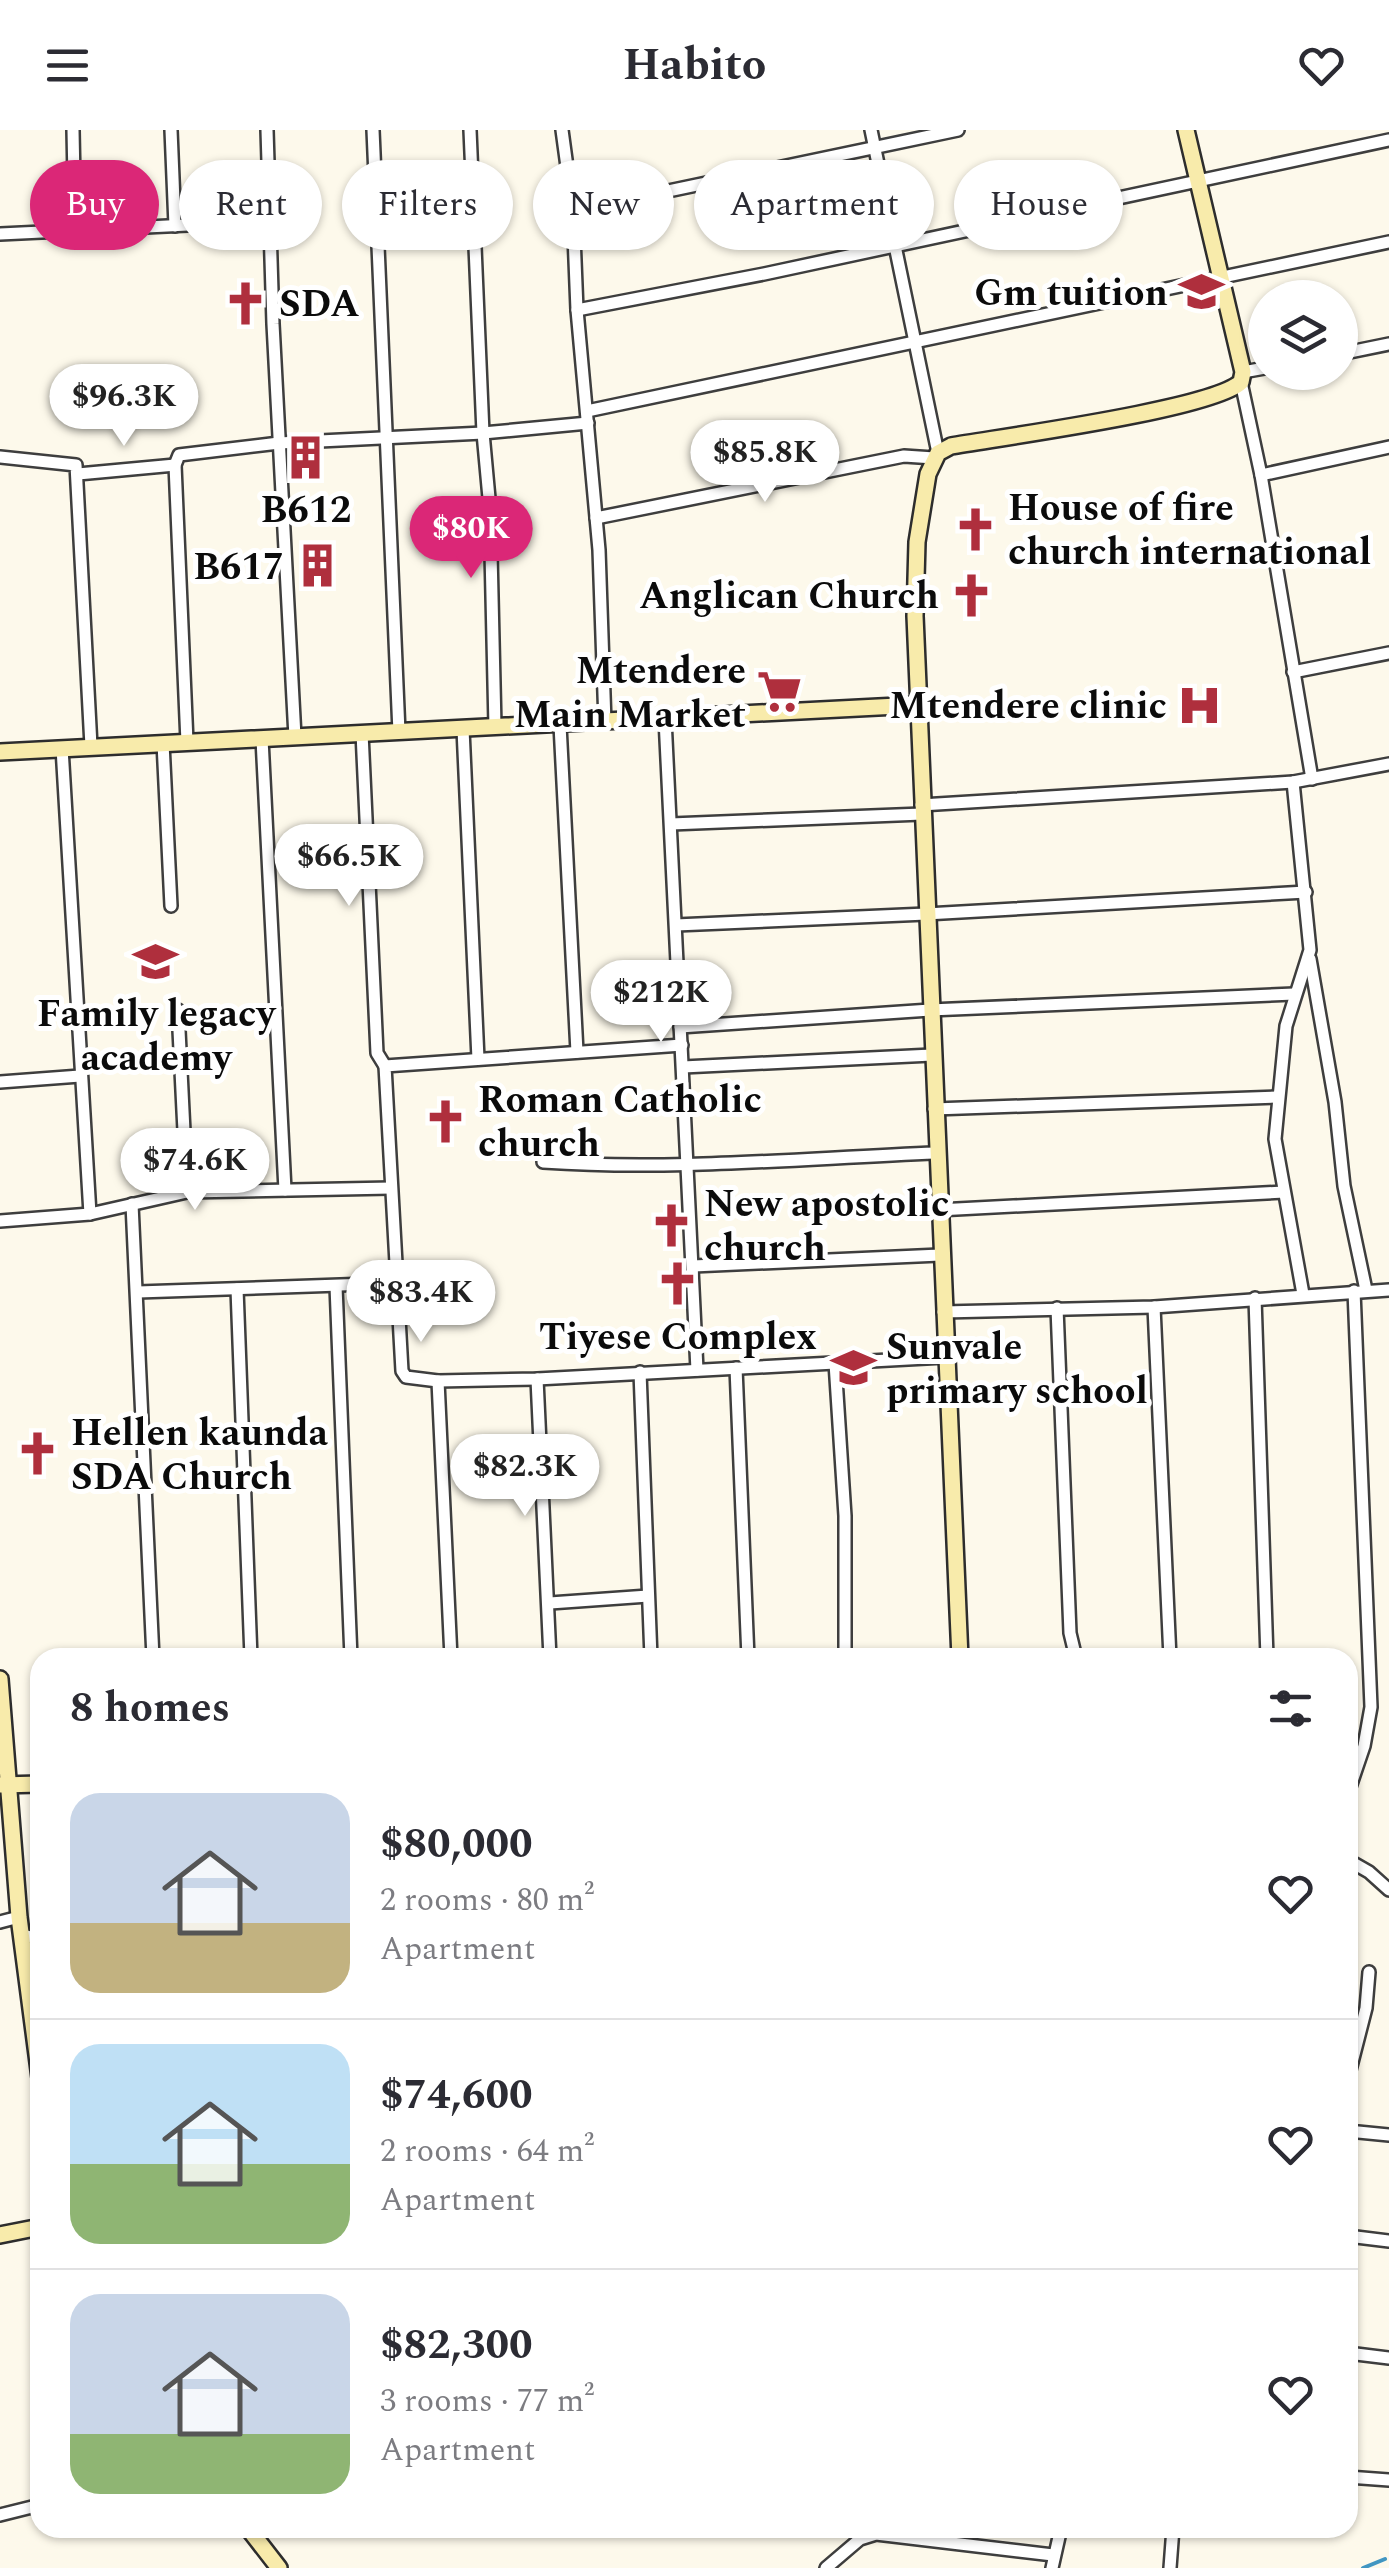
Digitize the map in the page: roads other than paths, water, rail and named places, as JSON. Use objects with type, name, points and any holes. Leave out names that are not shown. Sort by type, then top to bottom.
[{"type":"main road","points":[[960,1648],[917,705],[918,542],[928,474],[936,456],[951,446],[1132,415],[1218,395],[1242,377],[1186,130]]},
{"type":"main road","points":[[0,752],[917,705]]},
{"type":"main road","points":[[0,1680],[4,1785],[30,2003]]},
{"type":"main road","points":[[4,1785],[30,1784]]},
{"type":"main road","points":[[0,2236],[30,2229]]},
{"type":"main road","points":[[256,2538],[279,2568]]},
{"type":"street","points":[[73,130],[74,160]]},
{"type":"street","points":[[171,130],[175,226]]},
{"type":"street","points":[[268,130],[269,160]]},
{"type":"street","points":[[373,130],[399,732]]},
{"type":"street","points":[[470,130],[490,509],[495,727]]},
{"type":"street","points":[[562,130],[566,160]]},
{"type":"street","points":[[871,130],[878,160]]},
{"type":"street","points":[[674,189],[958,130]]},
{"type":"street","points":[[934,236],[1389,140]]},
{"type":"street","points":[[159,227],[179,226]]},
{"type":"street","points":[[0,234],[30,233]]},
{"type":"street","points":[[188,742],[174,465],[185,452],[483,433],[587,417],[917,340],[1389,242]]},
{"type":"street","points":[[271,250],[295,737]]},
{"type":"street","points":[[575,250],[596,518],[605,722]]},
{"type":"street","points":[[577,310],[870,250]]},
{"type":"street","points":[[596,518],[904,456],[936,456],[897,250]]},
{"type":"street","points":[[1358,350],[1389,344]]},
{"type":"street","points":[[1248,375],[1242,377],[1312,778]]},
{"type":"street","points":[[1261,475],[1389,447]]},
{"type":"street","points":[[0,457],[76,466],[91,746]]},
{"type":"street","points":[[78,474],[174,465]]},
{"type":"street","points":[[1294,672],[1389,653]]},
{"type":"street","points":[[664,719],[697,1370]]},
{"type":"street","points":[[560,724],[577,1052]]},
{"type":"street","points":[[463,728],[478,1060]]},
{"type":"street","points":[[362,734],[377,1053],[385,1066],[402,1371],[414,1380],[537,1379],[945,1357]]},
{"type":"street","points":[[262,739],[284,1190]]},
{"type":"street","points":[[163,744],[170,906]]},
{"type":"street","points":[[62,748],[90,1214]]},
{"type":"street","points":[[671,824],[1293,782],[1389,766]]},
{"type":"street","points":[[1293,782],[1310,956],[1335,1102],[1360,1290],[1371,1707],[1358,1764]]},
{"type":"street","points":[[676,924],[1306,892]]},
{"type":"street","points":[[1303,1294],[1275,1139],[1286,1026],[1310,956]]},
{"type":"street","points":[[680,1027],[930,1010],[1294,994]]},
{"type":"street","points":[[178,1010],[186,1192]]},
{"type":"street","points":[[385,1066],[682,1046]]},
{"type":"street","points":[[683,1067],[932,1055]]},
{"type":"street","points":[[0,1082],[80,1076]]},
{"type":"street","points":[[934,1109],[1278,1097]]},
{"type":"street","points":[[544,1162],[688,1166],[936,1152]]},
{"type":"street","points":[[0,1221],[90,1214],[186,1192],[392,1188]]},
{"type":"street","points":[[938,1210],[1284,1192]]},
{"type":"street","points":[[132,1204],[154,1648]]},
{"type":"street","points":[[693,1266],[940,1254]]},
{"type":"street","points":[[138,1292],[397,1283]]},
{"type":"street","points":[[336,1286],[350,1648]]},
{"type":"street","points":[[237,1289],[251,1648]]},
{"type":"street","points":[[943,1312],[1154,1306],[1389,1290]]},
{"type":"street","points":[[1255,1298],[1267,1648]]},
{"type":"street","points":[[1154,1306],[1170,1648]]},
{"type":"street","points":[[1057,1308],[1074,1648]]},
{"type":"street","points":[[835,1363],[845,1516],[844,1648]]},
{"type":"street","points":[[736,1368],[748,1648]]},
{"type":"street","points":[[640,1372],[651,1648]]},
{"type":"street","points":[[537,1379],[550,1648]]},
{"type":"street","points":[[438,1381],[450,1648]]},
{"type":"street","points":[[550,1603],[648,1596]]},
{"type":"street","points":[[1358,1866],[1389,1890]]},
{"type":"street","points":[[0,1922],[19,1917]]},
{"type":"street","points":[[21,1935],[30,1937]]},
{"type":"street","points":[[1358,2039],[1369,1972]]},
{"type":"street","points":[[1358,2132],[1389,2134]]},
{"type":"street","points":[[1358,2237],[1389,2241]]},
{"type":"street","points":[[1358,2354],[1389,2358]]},
{"type":"street","points":[[1358,2478],[1389,2480]]},
{"type":"street","points":[[0,2515],[30,2508]]},
{"type":"street","points":[[826,2568],[863,2538]]},
{"type":"street","points":[[901,2538],[1053,2562]]},
{"type":"street","points":[[1170,2568],[1172,2538]]},
{"type":"waterway","points":[[1363,2568],[1385,2559]]},
{"type":"place","name":"Gm tuition","points":[[1201,292]]},
{"type":"place","name":"SDA","points":[[246,303]]},
{"type":"place","name":"B612","points":[[306,457]]},
{"type":"place","name":"House of fire church international","points":[[975,529]]},
{"type":"place","name":"B617","points":[[317,566]]},
{"type":"place","name":"Anglican Church","points":[[972,595]]},
{"type":"place","name":"Mtendere Main Market","points":[[779,692]]},
{"type":"place","name":"Mtendere clinic","points":[[1200,705]]},
{"type":"place","name":"Family legacy academy","points":[[156,961]]},
{"type":"place","name":"Roman Catholic church","points":[[445,1121]]},
{"type":"place","name":"New apostolic church","points":[[671,1225]]},
{"type":"place","name":"Tiyese Complex","points":[[678,1284]]},
{"type":"place","name":"Sunvale primary school","points":[[853,1368]]},
{"type":"place","name":"Hellen kaunda SDA Church","points":[[38,1454]]}]
